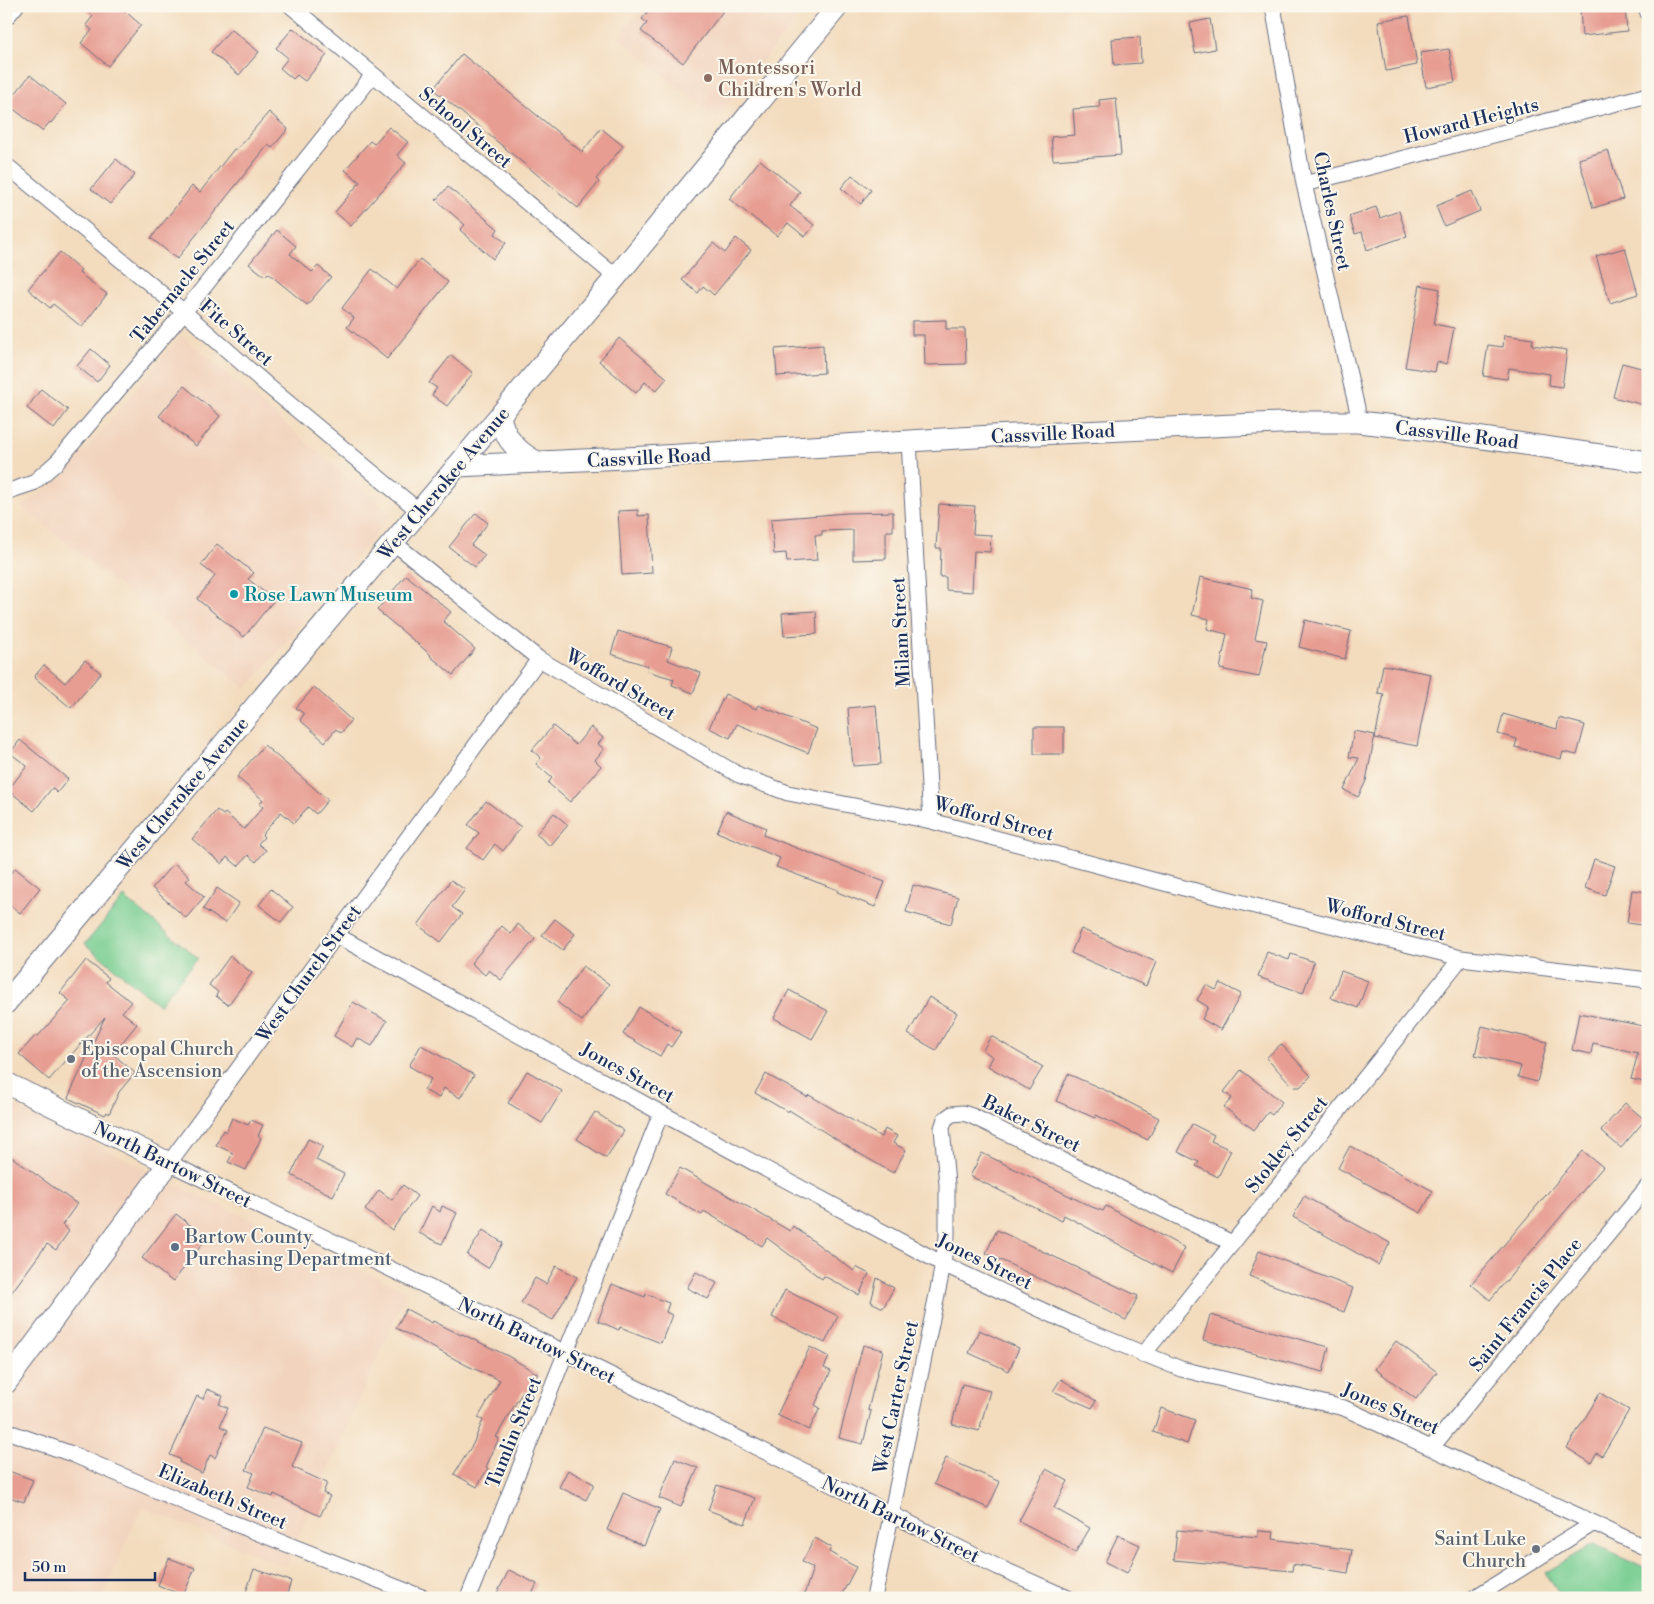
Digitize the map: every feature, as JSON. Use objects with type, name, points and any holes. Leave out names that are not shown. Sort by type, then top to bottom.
[{"type":"main road","name":"West Cherokee Avenue","points":[[6,1003],[616,277],[838,6]]},
{"type":"main road","points":[[500,415],[502,427],[510,441],[522,453],[537,462]]},
{"type":"main road","name":"Cassville Road","points":[[457,466],[656,457],[1129,429],[1301,422],[1358,422],[1470,435],[1648,462]]},
{"type":"main road","name":"North Bartow Street","points":[[6,1083],[168,1163]]},
{"type":"main road","name":"West Church Street","points":[[6,1383],[168,1163]]},
{"type":"street","points":[[6,18],[16,6]]},
{"type":"street","name":"School Street","points":[[292,6],[372,75],[616,277]]},
{"type":"street","name":"Charles Street","points":[[1273,6],[1304,184],[1357,408],[1358,422]]},
{"type":"street","points":[[1646,6],[1648,13]]},
{"type":"street","name":"Tabernacle Street","points":[[6,492],[33,483],[57,462],[184,312],[372,75]]},
{"type":"street","name":"Howard Heights","points":[[1304,184],[1648,96]]},
{"type":"street","name":"Fite Street","points":[[6,165],[184,312],[268,386],[419,511]]},
{"type":"street","name":"Milam Street","points":[[909,441],[931,821]]},
{"type":"street","name":"Wofford Street","points":[[393,542],[540,659],[739,775],[788,793],[931,821],[1164,883],[1461,958],[1648,980]]},
{"type":"street","name":"West Church Street","points":[[168,1163],[540,659]]},
{"type":"street","name":"Jones Street","points":[[336,935],[943,1264],[1076,1326],[1181,1369],[1344,1408],[1432,1447],[1648,1549]]},
{"type":"street","name":"Stokley Street","points":[[1143,1355],[1461,958]]},
{"type":"street","name":"Tumlin Street","points":[[468,1598],[662,1113]]},
{"type":"street","name":"Baker Street","points":[[943,1264],[947,1228],[947,1184],[942,1128],[945,1119],[952,1114],[963,1113],[1232,1243]]},
{"type":"street","name":"North Bartow Street","points":[[168,1163],[566,1353],[998,1567],[1068,1598]]},
{"type":"street","name":"Saint Francis Place","points":[[1432,1447],[1648,1186]]},
{"type":"street","name":"West Carter Street","points":[[874,1598],[890,1513],[943,1264]]},
{"type":"street","name":"Elizabeth Street","points":[[6,1431],[72,1454],[223,1519],[424,1598]]},
{"type":"street","points":[[1474,1598],[1594,1523]]},
{"type":"shaded area","name":"Montessori Children's World","points":[[643,6],[807,6],[716,119],[618,37]]},
{"type":"shaded area","points":[[181,335],[392,515],[246,689],[21,506],[62,478]]},
{"type":"shaded area","points":[[6,1101],[171,1183],[407,1291],[285,1567],[142,1507],[102,1598],[6,1598]]},
{"type":"green space","points":[[124,897],[198,958],[159,1005],[85,944]]},
{"type":"green space","points":[[1593,1544],[1648,1570],[1648,1598],[1562,1598],[1545,1573]]},
{"type":"building","points":[[81,6],[119,6],[141,25],[108,66],[81,43],[92,30],[86,25],[93,16]]},
{"type":"building","points":[[652,6],[727,6],[683,63],[641,31],[647,23],[642,19]]},
{"type":"building","points":[[1601,6],[1625,6],[1627,31],[1582,36],[1580,10],[1601,9]]},
{"type":"building","points":[[1409,16],[1417,65],[1386,71],[1378,21]]},
{"type":"building","points":[[1210,19],[1215,49],[1195,53],[1190,23]]},
{"type":"building","points":[[293,28],[327,55],[305,81],[297,75],[293,79],[280,68],[288,58],[276,48]]},
{"type":"building","points":[[231,29],[259,52],[239,75],[211,52]]},
{"type":"building","points":[[1140,37],[1141,63],[1114,65],[1112,39]]},
{"type":"building","points":[[1449,49],[1455,82],[1426,87],[1420,53]]},
{"type":"building","points":[[462,54],[582,152],[601,128],[623,146],[596,179],[599,182],[578,208],[433,89]]},
{"type":"building","points":[[30,75],[66,104],[42,131],[7,104]]},
{"type":"building","points":[[1116,98],[1121,155],[1053,160],[1051,137],[1075,135],[1073,109],[1100,107],[1099,100]]},
{"type":"building","points":[[269,112],[288,129],[272,148],[268,145],[177,259],[151,238],[192,186],[200,192],[234,149],[236,150]]},
{"type":"building","points":[[389,127],[408,142],[397,155],[406,163],[351,226],[335,212],[360,182],[345,170],[370,141],[374,144]]},
{"type":"building","points":[[1608,150],[1623,199],[1593,208],[1579,159]]},
{"type":"building","points":[[116,159],[135,175],[110,204],[91,189]]},
{"type":"building","points":[[760,160],[800,192],[790,206],[814,225],[805,237],[788,223],[777,236],[729,199]]},
{"type":"building","points":[[852,175],[871,190],[861,204],[841,188]]},
{"type":"building","points":[[448,187],[498,229],[495,234],[506,243],[493,259],[460,230],[465,225],[436,200]]},
{"type":"building","points":[[1472,191],[1480,211],[1444,226],[1436,206]]},
{"type":"building","points":[[1376,207],[1380,218],[1399,211],[1407,236],[1367,250],[1362,232],[1355,234],[1349,216]]},
{"type":"building","points":[[277,230],[296,246],[290,254],[312,272],[318,266],[331,277],[307,305],[268,273],[265,276],[249,264]]},
{"type":"building","points":[[736,238],[751,250],[714,295],[703,286],[698,293],[682,280],[713,243],[725,253]]},
{"type":"building","points":[[1625,248],[1638,294],[1610,303],[1596,256]]},
{"type":"building","points":[[60,252],[81,270],[79,273],[107,294],[82,327],[53,304],[50,308],[28,289]]},
{"type":"building","points":[[420,259],[448,282],[387,359],[347,327],[354,318],[342,308],[372,269],[397,289]]},
{"type":"building","points":[[1420,285],[1440,289],[1434,324],[1454,328],[1447,364],[1437,362],[1435,372],[1405,367]]},
{"type":"building","points":[[946,320],[946,329],[965,329],[966,364],[925,365],[924,335],[912,335],[912,321]]},
{"type":"building","points":[[1504,335],[1533,339],[1532,345],[1567,350],[1562,387],[1549,385],[1550,374],[1509,368],[1507,379],[1483,376],[1488,345],[1503,347]]},
{"type":"building","points":[[619,338],[667,378],[656,391],[645,382],[636,393],[599,361]]},
{"type":"building","points":[[823,345],[824,373],[777,376],[775,349]]},
{"type":"building","points":[[91,349],[110,365],[97,382],[77,366]]},
{"type":"building","points":[[451,355],[473,373],[447,406],[432,395],[437,388],[429,383]]},
{"type":"building","points":[[1622,363],[1645,369],[1644,374],[1648,375],[1648,406],[1613,397]]},
{"type":"building","points":[[184,386],[220,416],[196,446],[159,416]]},
{"type":"building","points":[[41,389],[68,410],[54,429],[27,408]]},
{"type":"building","points":[[939,504],[975,506],[973,534],[991,535],[990,552],[974,551],[972,592],[946,590],[946,577],[940,577],[941,548],[936,548]]},
{"type":"building","points":[[638,510],[638,516],[649,515],[652,573],[622,575],[618,511]]},
{"type":"building","points":[[893,512],[893,531],[886,531],[886,559],[853,560],[853,530],[822,531],[822,535],[815,535],[817,560],[787,562],[786,553],[774,554],[771,519],[847,513]]},
{"type":"building","points":[[476,513],[488,523],[471,545],[485,555],[475,567],[449,547]]},
{"type":"building","name":"Rose Lawn Museum","points":[[217,544],[254,573],[248,579],[274,600],[244,637],[197,599],[215,576],[201,565]]},
{"type":"building","points":[[406,575],[451,612],[443,621],[475,649],[453,675],[377,610]]},
{"type":"building","points":[[1200,577],[1253,589],[1251,598],[1263,601],[1255,639],[1267,641],[1259,677],[1220,669],[1227,634],[1207,629],[1209,619],[1192,615]]},
{"type":"building","points":[[816,611],[817,634],[784,636],[782,613]]},
{"type":"building","points":[[1305,620],[1351,631],[1345,659],[1299,647]]},
{"type":"building","points":[[618,631],[672,647],[668,660],[701,673],[693,693],[672,685],[674,679],[647,671],[648,666],[611,654]]},
{"type":"building","points":[[85,660],[101,673],[71,708],[34,677],[44,665],[65,683]]},
{"type":"building","points":[[1383,665],[1431,674],[1417,746],[1375,738],[1384,694],[1378,693]]},
{"type":"building","points":[[314,687],[351,720],[341,733],[336,729],[325,742],[300,720],[304,714],[296,708]]},
{"type":"building","points":[[725,694],[756,709],[758,705],[817,729],[808,753],[737,724],[730,738],[709,728]]},
{"type":"building","points":[[876,705],[881,764],[853,766],[848,708]]},
{"type":"building","points":[[1503,714],[1557,729],[1559,718],[1585,725],[1577,755],[1563,752],[1561,759],[1515,747],[1517,739],[1498,734]]},
{"type":"building","points":[[553,726],[576,745],[591,727],[603,738],[598,744],[604,749],[595,760],[601,766],[570,802],[548,783],[552,778],[536,764],[541,758],[532,750]]},
{"type":"building","points":[[1034,727],[1064,727],[1064,754],[1034,754]]},
{"type":"building","points":[[1354,731],[1375,735],[1366,781],[1358,797],[1344,790],[1359,758],[1349,757]]},
{"type":"building","points":[[20,740],[68,779],[57,793],[52,788],[34,811],[8,790],[27,766],[10,753]]},
{"type":"building","points":[[264,745],[328,800],[316,814],[308,807],[294,823],[281,812],[262,835],[264,837],[258,844],[266,850],[256,862],[248,855],[238,866],[227,857],[222,864],[192,839],[217,810],[223,815],[225,813],[244,829],[263,807],[259,804],[263,800],[237,777]]},
{"type":"building","points":[[486,801],[521,827],[503,851],[495,844],[483,860],[467,848],[479,833],[468,825]]},
{"type":"building","points":[[726,811],[766,828],[763,835],[885,882],[875,907],[837,892],[838,890],[776,867],[780,858],[717,832]]},
{"type":"building","points":[[554,813],[568,825],[550,846],[536,834]]},
{"type":"building","points":[[1594,859],[1615,866],[1605,895],[1585,888]]},
{"type":"building","points":[[174,863],[190,877],[186,881],[204,897],[186,918],[152,888]]},
{"type":"building","points":[[15,868],[40,888],[20,913],[6,902],[6,879]]},
{"type":"building","points":[[451,880],[465,890],[452,907],[462,914],[441,942],[418,925]]},
{"type":"building","points":[[913,885],[958,897],[951,924],[906,912]]},
{"type":"building","points":[[217,888],[239,903],[225,923],[203,909]]},
{"type":"building","points":[[271,889],[293,907],[281,922],[259,905]]},
{"type":"building","points":[[1632,890],[1648,892],[1648,926],[1627,923]]},
{"type":"building","points":[[555,919],[575,934],[563,950],[542,935]]},
{"type":"building","points":[[518,924],[535,939],[501,980],[489,970],[485,975],[471,963],[502,926],[511,934]]},
{"type":"building","points":[[1081,929],[1156,962],[1146,986],[1071,953]]},
{"type":"building","points":[[1267,952],[1289,960],[1291,954],[1314,962],[1303,993],[1258,977]]},
{"type":"building","points":[[230,956],[252,973],[228,1005],[216,996],[218,992],[209,985]]},
{"type":"building","points":[[86,960],[109,978],[106,982],[131,1002],[122,1012],[137,1024],[113,1054],[135,1073],[119,1092],[109,1114],[107,1112],[105,1115],[68,1098],[105,1017],[49,1080],[19,1054],[70,1001],[60,993]]},
{"type":"building","points":[[583,966],[609,984],[582,1021],[557,1002]]},
{"type":"building","points":[[1341,971],[1368,981],[1358,1008],[1331,998]]},
{"type":"building","points":[[1220,983],[1241,994],[1221,1030],[1202,1019],[1208,1007],[1197,1000],[1206,985],[1216,990]]},
{"type":"building","points":[[789,990],[828,1011],[812,1039],[774,1018]]},
{"type":"building","points":[[929,997],[957,1013],[936,1050],[908,1034]]},
{"type":"building","points":[[353,1002],[387,1021],[372,1046],[357,1038],[352,1047],[334,1036]]},
{"type":"building","points":[[639,1007],[681,1032],[671,1047],[667,1044],[660,1056],[623,1034]]},
{"type":"building","points":[[1579,1013],[1648,1027],[1648,1083],[1631,1079],[1638,1053],[1593,1043],[1591,1054],[1572,1050]]},
{"type":"building","points":[[1482,1026],[1547,1042],[1537,1082],[1518,1077],[1521,1066],[1475,1055]]},
{"type":"building","points":[[991,1036],[1043,1067],[1029,1090],[988,1066],[993,1057],[983,1050]]},
{"type":"building","points":[[1281,1044],[1311,1076],[1300,1087],[1294,1087],[1266,1058]]},
{"type":"building","points":[[421,1045],[474,1075],[460,1098],[444,1088],[439,1098],[424,1090],[431,1079],[409,1066]]},
{"type":"building","points":[[1241,1070],[1282,1102],[1272,1115],[1268,1112],[1254,1130],[1224,1107],[1232,1098],[1224,1092]]},
{"type":"building","points":[[527,1071],[562,1091],[542,1123],[508,1103]]},
{"type":"building","points":[[766,1074],[807,1097],[809,1095],[881,1137],[885,1129],[897,1136],[893,1143],[906,1150],[893,1173],[789,1110],[788,1112],[755,1093]]},
{"type":"building","points":[[1068,1074],[1107,1091],[1159,1118],[1148,1140],[1096,1115],[1095,1118],[1056,1101]]},
{"type":"building","points":[[1625,1103],[1645,1120],[1621,1148],[1601,1131]]},
{"type":"building","points":[[595,1112],[624,1131],[606,1158],[577,1139]]},
{"type":"building","points":[[232,1118],[248,1125],[251,1120],[263,1125],[258,1136],[261,1138],[246,1170],[228,1162],[233,1153],[216,1145],[223,1130],[226,1132]]},
{"type":"building","points":[[1192,1124],[1214,1135],[1211,1141],[1231,1150],[1218,1177],[1196,1166],[1199,1162],[1178,1152]]},
{"type":"building","points":[[308,1139],[323,1146],[316,1160],[344,1174],[333,1196],[291,1175]]},
{"type":"building","points":[[1350,1146],[1433,1191],[1421,1213],[1338,1168]]},
{"type":"building","points":[[1583,1151],[1603,1167],[1490,1300],[1471,1284]]},
{"type":"building","points":[[6,1153],[77,1204],[62,1225],[69,1231],[56,1250],[47,1244],[6,1300]]},
{"type":"building","points":[[982,1153],[1092,1207],[1103,1211],[1106,1206],[1185,1248],[1172,1273],[1064,1215],[1062,1221],[970,1176]]},
{"type":"building","points":[[680,1168],[790,1231],[793,1226],[854,1271],[856,1267],[869,1274],[859,1295],[824,1276],[822,1279],[767,1238],[762,1246],[704,1211],[702,1215],[665,1194]]},
{"type":"building","points":[[403,1185],[417,1196],[392,1230],[365,1210],[379,1190],[392,1200]]},
{"type":"building","points":[[1304,1196],[1390,1243],[1378,1265],[1293,1217]]},
{"type":"building","points":[[432,1206],[440,1212],[442,1206],[457,1213],[442,1244],[419,1233]]},
{"type":"building","name":"Bartow County Purchasing Department","points":[[176,1214],[207,1238],[173,1282],[142,1258]]},
{"type":"building","points":[[483,1230],[503,1243],[488,1268],[467,1255]]},
{"type":"building","points":[[997,1230],[1138,1296],[1126,1320],[986,1253]]},
{"type":"building","points":[[1259,1251],[1353,1288],[1344,1312],[1249,1276]]},
{"type":"building","points":[[556,1266],[577,1277],[553,1320],[521,1303],[535,1278],[546,1284]]},
{"type":"building","points":[[696,1272],[717,1283],[708,1299],[687,1288]]},
{"type":"building","points":[[877,1278],[894,1288],[883,1308],[871,1302]]},
{"type":"building","points":[[612,1284],[645,1297],[646,1294],[669,1303],[666,1312],[672,1315],[661,1343],[620,1327],[619,1330],[598,1321]]},
{"type":"building","points":[[785,1290],[838,1316],[825,1343],[772,1317]]},
{"type":"building","points":[[406,1309],[432,1323],[433,1321],[508,1356],[538,1374],[527,1393],[523,1391],[496,1437],[499,1438],[486,1467],[488,1468],[477,1487],[454,1474],[473,1444],[483,1420],[478,1418],[500,1380],[468,1366],[396,1328]]},
{"type":"building","points":[[1210,1315],[1329,1347],[1323,1372],[1203,1340]]},
{"type":"building","points":[[979,1330],[1019,1348],[1009,1371],[969,1353]]},
{"type":"building","points":[[1396,1341],[1437,1372],[1416,1399],[1375,1369]]},
{"type":"building","points":[[863,1345],[883,1350],[868,1410],[871,1411],[863,1444],[839,1438]]},
{"type":"building","points":[[810,1347],[829,1357],[824,1368],[831,1371],[815,1405],[820,1408],[809,1430],[777,1415]]},
{"type":"building","points":[[1061,1379],[1096,1401],[1092,1408],[1053,1391]]},
{"type":"building","points":[[962,1384],[990,1391],[979,1431],[952,1424]]},
{"type":"building","points":[[207,1389],[223,1396],[219,1404],[228,1408],[220,1426],[228,1430],[215,1458],[210,1455],[202,1473],[179,1462],[180,1459],[170,1455],[197,1396],[203,1399]]},
{"type":"building","points":[[1600,1393],[1629,1410],[1602,1456],[1597,1453],[1591,1463],[1567,1448]]},
{"type":"building","points":[[1161,1408],[1195,1420],[1187,1444],[1153,1432]]},
{"type":"building","points":[[263,1428],[302,1443],[292,1467],[327,1483],[323,1493],[330,1496],[320,1516],[274,1494],[273,1497],[248,1487],[254,1473],[246,1470]]},
{"type":"building","points":[[946,1458],[1000,1482],[988,1508],[934,1484]]},
{"type":"building","points":[[675,1459],[698,1468],[681,1507],[659,1498]]},
{"type":"building","points":[[1046,1469],[1068,1481],[1054,1508],[1090,1528],[1075,1553],[1058,1541],[1019,1521]]},
{"type":"building","points":[[6,1470],[33,1480],[24,1502],[6,1496]]},
{"type":"building","points":[[568,1470],[594,1484],[586,1500],[559,1487]]},
{"type":"building","points":[[717,1485],[755,1498],[745,1524],[708,1510]]},
{"type":"building","points":[[623,1493],[660,1509],[644,1546],[607,1530]]},
{"type":"building","points":[[1177,1530],[1258,1537],[1258,1531],[1274,1532],[1273,1539],[1352,1550],[1348,1573],[1293,1564],[1292,1571],[1174,1560]]},
{"type":"building","points":[[1118,1535],[1140,1545],[1127,1573],[1105,1562]]},
{"type":"building","points":[[815,1538],[831,1547],[829,1552],[856,1567],[840,1598],[803,1598],[813,1568],[802,1562]]},
{"type":"building","points":[[169,1558],[195,1568],[183,1596],[158,1585]]},
{"type":"building","points":[[254,1569],[291,1581],[286,1598],[244,1598]]},
{"type":"building","points":[[509,1570],[537,1584],[530,1598],[507,1598],[497,1593]]},
{"type":"place","name":"Montessori Children's World","points":[[708,78]]},
{"type":"place","name":"Rose Lawn Museum","points":[[234,594]]},
{"type":"place","name":"Episcopal Church of the Ascension","points":[[71,1059]]},
{"type":"place","name":"Bartow County Purchasing Department","points":[[175,1247]]},
{"type":"place","name":"Saint Luke Church","points":[[1536,1549]]}]
